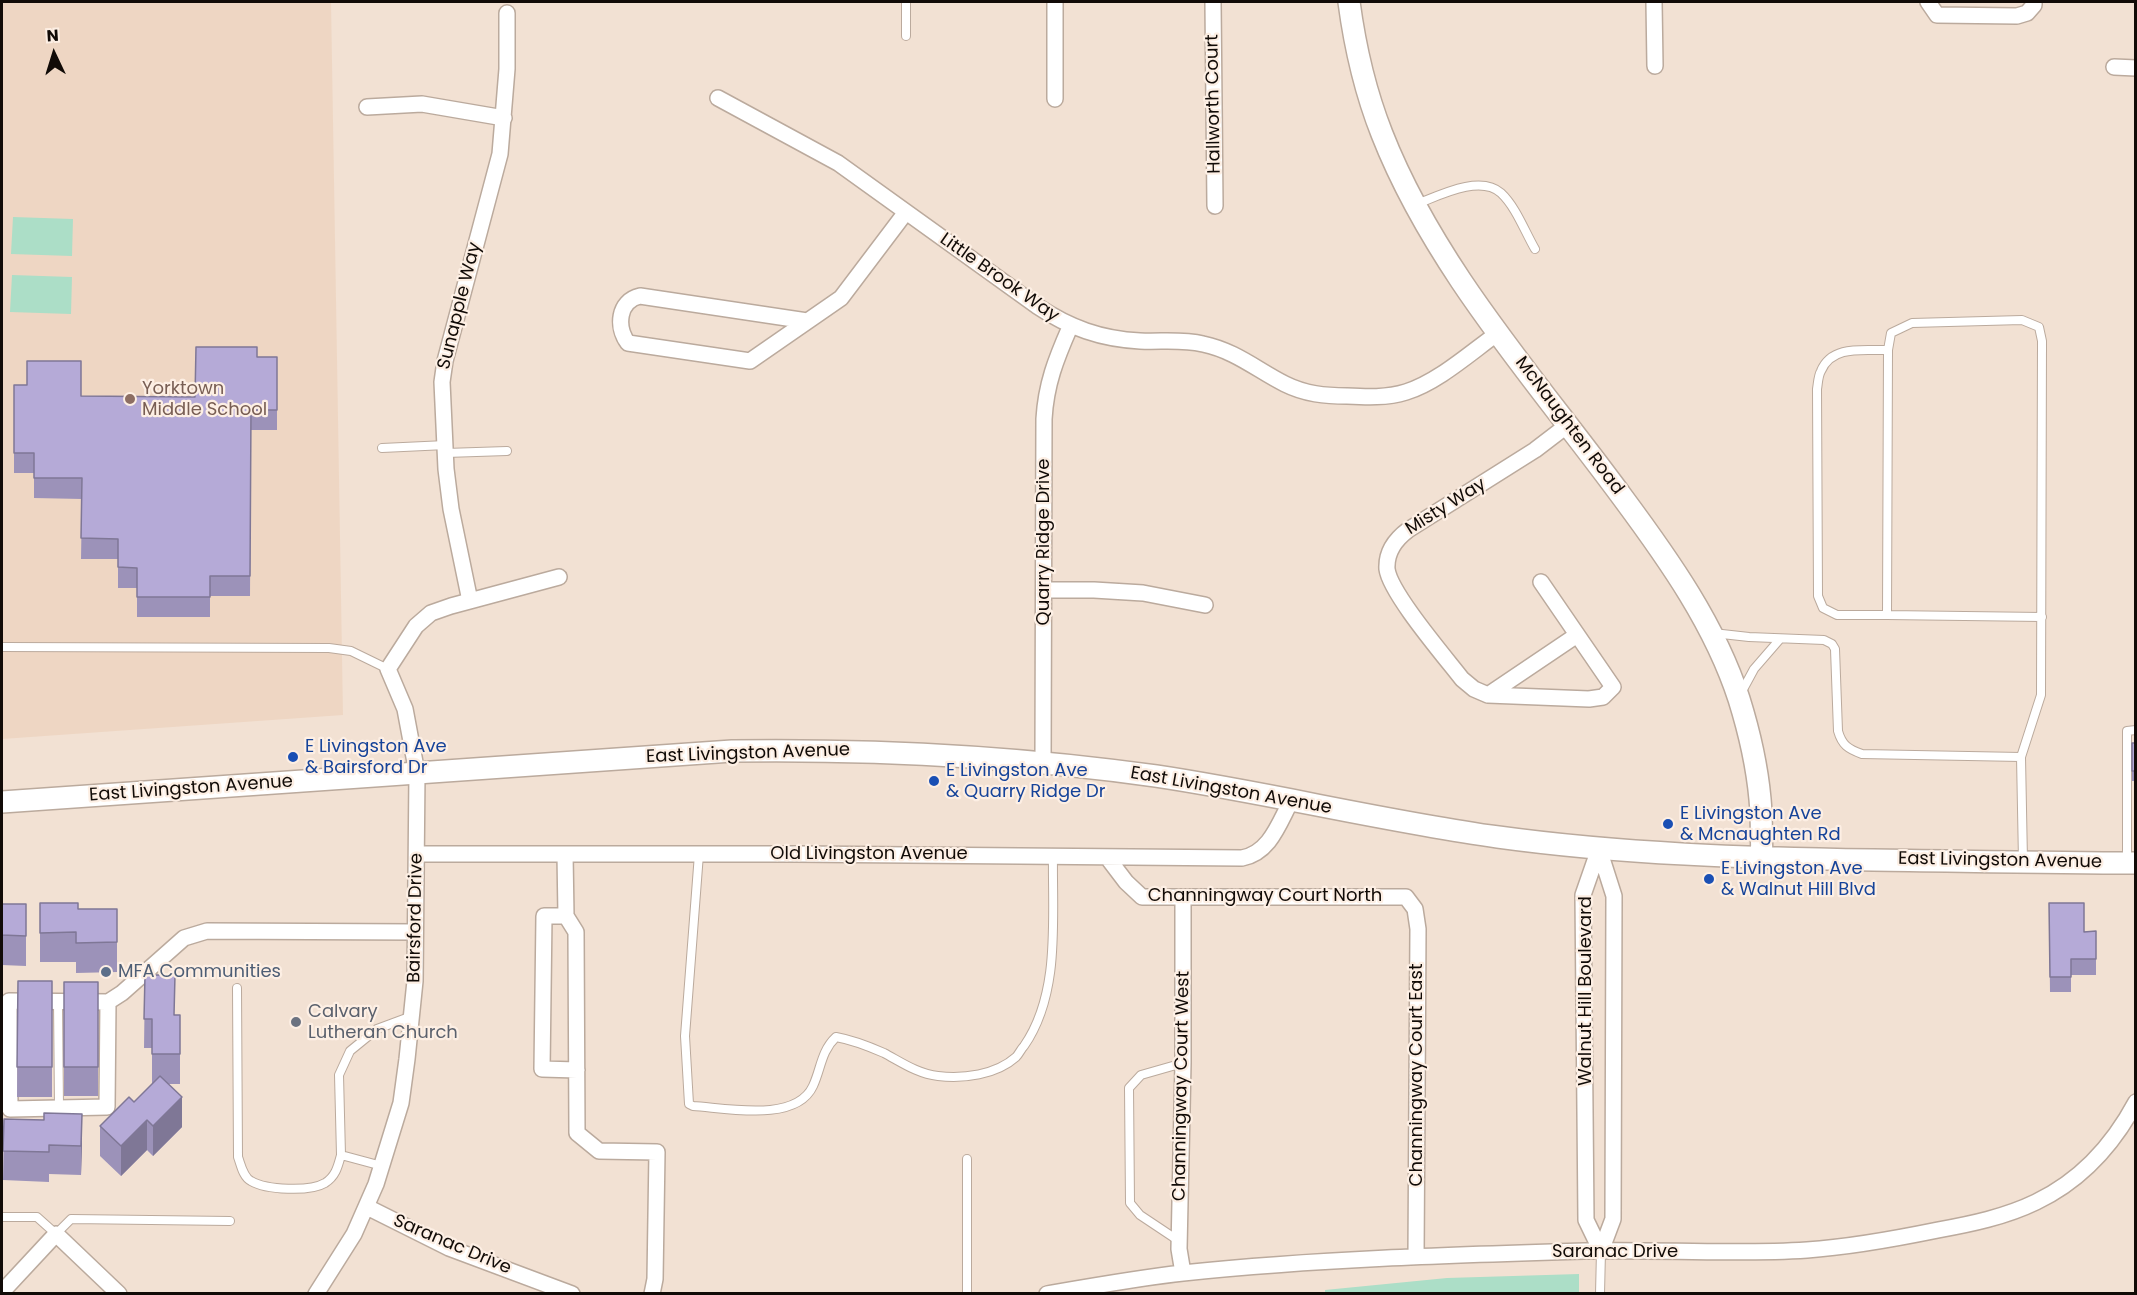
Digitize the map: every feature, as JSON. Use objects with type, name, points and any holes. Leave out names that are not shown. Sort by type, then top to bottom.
[{"type":"main road","name":"McNaughten Road","points":[[1349,2],[1354,35],[1381,133],[1415,205],[1457,275],[1498,333],[1569,424],[1643,525],[1696,603],[1711,633],[1738,697],[1753,753],[1759,790],[1762,858]]},
{"type":"main road","name":"East Livingston Avenue","points":[[2,802],[732,751],[825,750],[927,753],[1043,761],[1160,777],[1498,837],[1599,849],[1762,858],[2131,863]]},
{"type":"street","points":[[1055,2],[1055,99]]},
{"type":"street","name":"Hallworth Court","points":[[1213,2],[1215,206]]},
{"type":"street","points":[[1654,2],[1655,66]]},
{"type":"street","points":[[1928,2],[1937,15],[2017,16],[2027,13],[2034,2]]},
{"type":"street","name":"Sunapple Way","points":[[470,601],[451,509],[442,382],[445,361],[500,154],[507,69],[507,13]]},
{"type":"street","points":[[2114,67],[2136,68]]},
{"type":"street","name":"Little Brook Way","points":[[718,98],[838,163],[1037,306],[1070,327],[1118,339],[1182,340],[1202,343],[1245,359],[1302,392],[1360,397],[1405,393],[1422,386],[1498,333]]},
{"type":"street","points":[[367,107],[422,104],[504,118]]},
{"type":"street","points":[[807,321],[640,296],[632,297],[626,303],[621,314],[620,326],[628,343],[750,362],[841,298],[906,212]]},
{"type":"street","name":"Quarry Ridge Drive","points":[[1043,761],[1046,393],[1053,367],[1070,327]]},
{"type":"street","name":"Misty Way","points":[[1541,582],[1613,687],[1603,697],[1589,699],[1488,695],[1474,690],[1462,680],[1396,591],[1388,569],[1388,557],[1399,537],[1408,530],[1527,456],[1569,424]]},
{"type":"street","points":[[388,669],[416,626],[431,613],[559,577]]},
{"type":"street","points":[[1044,591],[1135,592],[1205,605]]},
{"type":"street","points":[[1488,695],[1577,635]]},
{"type":"street","name":"Bairsford Drive","points":[[316,1293],[354,1234],[382,1166],[401,1103],[412,1016],[416,932],[417,773],[405,709],[388,669]]},
{"type":"street","name":"Old Livingston Avenue","points":[[417,854],[1251,856],[1266,846],[1291,801]]},
{"type":"street","name":"Walnut Hill Boulevard","points":[[1599,849],[1583,895],[1586,1220],[1601,1251]]},
{"type":"street","name":"Walnut Hill Boulevard","points":[[1599,849],[1614,896],[1613,1219],[1601,1251]]},
{"type":"street","points":[[565,854],[567,916],[576,932],[577,1133],[599,1151],[657,1152],[655,1279],[652,1293]]},
{"type":"street","name":"Channingway Court North","points":[[1107,857],[1126,882],[1142,897],[1406,897]]},
{"type":"street","name":"Channingway Court East","points":[[1406,897],[1415,909],[1418,929],[1416,1256]]},
{"type":"street","name":"Channingway Court West","points":[[1183,898],[1180,1242],[1183,1274]]},
{"type":"street","points":[[567,916],[544,916],[542,1069],[577,1070]]},
{"type":"street","points":[[108,1002],[107,1107],[10,1109],[5,1001],[108,1002],[122,993],[175,945],[195,933],[220,930],[416,932]]},
{"type":"street","name":"Saranac Drive","points":[[1047,1293],[1135,1287],[1183,1274],[1298,1263],[1416,1256],[1601,1251],[1755,1252],[1808,1250],[1886,1241],[1971,1224],[2007,1214],[2062,1188],[2092,1164],[2127,1119],[2136,1102]]},
{"type":"street","name":"Saranac Drive","points":[[367,1207],[449,1248],[572,1293]]},
{"type":"street","points":[[2,1292],[56,1234],[118,1293]]},
{"type":"lane","points":[[906,2],[906,36]]},
{"type":"lane","points":[[1415,205],[1470,185],[1499,191],[1535,249]]},
{"type":"lane","points":[[1887,615],[1888,350],[1891,333],[1912,323],[2022,320],[2039,327],[2042,340],[2041,696],[2021,757],[2023,862]]},
{"type":"lane","points":[[1888,350],[1841,351],[1830,358],[1820,371],[1817,389],[1818,596],[1823,608],[1837,615],[2042,617]]},
{"type":"lane","points":[[382,448],[507,451]]},
{"type":"lane","points":[[1711,633],[1749,638],[1824,640],[1832,644],[1835,649],[1838,730],[1848,750],[1862,754],[2021,757]]},
{"type":"lane","points":[[1738,697],[1754,669],[1780,639]]},
{"type":"lane","points":[[2,647],[329,648],[351,651],[388,669]]},
{"type":"lane","points":[[2131,863],[2127,731],[2136,730]]},
{"type":"lane","points":[[699,854],[686,1024],[689,1104],[774,1111],[805,1099],[813,1085],[819,1063],[828,1044],[836,1037],[854,1040],[911,1068],[936,1076],[965,1077],[993,1070],[1016,1057],[1033,1033],[1047,992],[1052,950],[1053,855]]},
{"type":"lane","points":[[237,988],[238,1157],[243,1172],[250,1181],[273,1188],[309,1188],[325,1183],[336,1173],[341,1155],[339,1076],[350,1051],[377,1029],[412,1016]]},
{"type":"lane","points":[[58,1002],[59,1108]]},
{"type":"lane","points":[[1180,1242],[1140,1215],[1130,1203],[1130,1088],[1141,1075],[1183,1063]]},
{"type":"lane","points":[[341,1155],[382,1166]]},
{"type":"lane","points":[[967,1159],[967,1293]]},
{"type":"lane","points":[[2,1217],[37,1217],[56,1234],[71,1219],[230,1221]]},
{"type":"lane","name":"Walnut Hill Boulevard","points":[[1600,1293],[1601,1251]]},
{"type":"shaded area","points":[[2,2],[331,2],[343,715],[2,739]]},
{"type":"green space","points":[[13,217],[73,219],[72,256],[11,254]]},
{"type":"green space","points":[[12,275],[72,277],[71,314],[10,312]]},
{"type":"green space","points":[[1579,1274],[1579,1293],[1325,1293],[1325,1290],[1447,1278]]},
{"type":"building","points":[[196,347],[257,347],[257,357],[277,357],[277,410],[251,410],[250,576],[210,576],[210,597],[137,597],[137,568],[118,567],[118,539],[81,538],[82,478],[34,478],[34,453],[14,453],[14,385],[27,385],[27,361],[81,361],[81,396],[195,397]]},
{"type":"building","points":[[2132,743],[2136,743],[2136,771],[2132,771]]},
{"type":"building","points":[[40,903],[78,903],[78,909],[117,909],[117,942],[76,943],[76,932],[40,933]]},
{"type":"building","points":[[2049,903],[2084,903],[2084,932],[2096,931],[2096,959],[2071,959],[2071,977],[2050,977]]},
{"type":"building","points":[[2,904],[26,904],[26,936],[2,935]]},
{"type":"building","points":[[145,975],[175,975],[174,1015],[180,1015],[180,1054],[152,1054],[152,1019],[144,1019]]},
{"type":"building","points":[[18,981],[52,981],[52,1067],[17,1067]]},
{"type":"building","points":[[64,982],[98,982],[98,1067],[64,1067]]},
{"type":"building","points":[[160,1076],[182,1097],[153,1126],[147,1120],[121,1146],[100,1126],[129,1097],[134,1102]]},
{"type":"building","points":[[44,1113],[82,1114],[81,1146],[49,1145],[49,1152],[3,1151],[4,1119],[44,1120]]},
{"type":"place","name":"Yorktown Middle School","points":[[130,399]]},
{"type":"place","name":"E Livingston Ave & Bairsford Dr","points":[[293,757]]},
{"type":"place","name":"E Livingston Ave & Quarry Ridge Dr","points":[[934,781]]},
{"type":"place","name":"E Livingston Ave & Mcnaughten Rd","points":[[1668,824]]},
{"type":"place","name":"E Livingston Ave & Walnut Hill Blvd","points":[[1709,879]]},
{"type":"place","name":"MFA Communities","points":[[106,972]]},
{"type":"place","name":"Calvary Lutheran Church","points":[[296,1022]]}]
